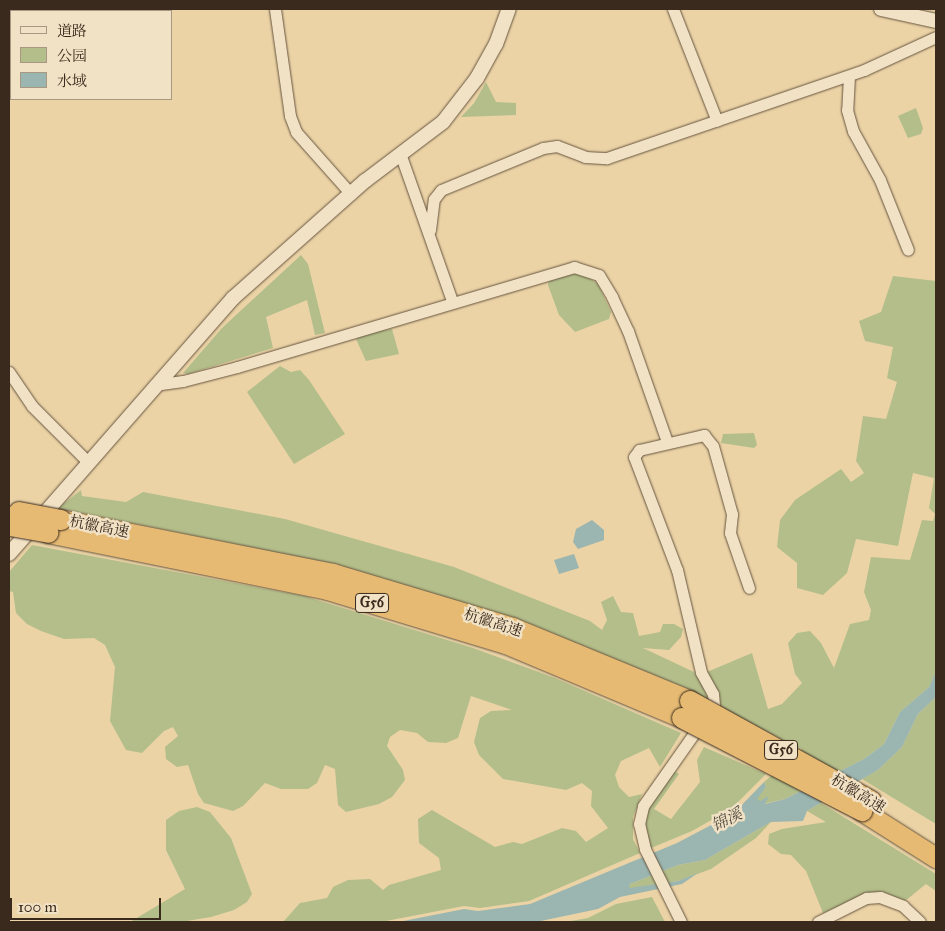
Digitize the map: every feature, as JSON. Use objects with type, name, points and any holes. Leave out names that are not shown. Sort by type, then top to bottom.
[{"type":"highway","name":"杭徽高速","points":[[12,519],[333,574],[513,628],[686,709],[936,843]]},
{"type":"highway","name":"杭徽高速","points":[[867,806],[936,858]]},
{"type":"street","points":[[274,9],[290,116],[296,132],[351,194]]},
{"type":"street","points":[[9,554],[154,385],[233,298],[351,194],[443,122],[459,103],[496,44],[509,9]]},
{"type":"street","points":[[673,9],[716,121]]},
{"type":"street","points":[[881,9],[936,21]]},
{"type":"street","points":[[430,230],[434,199],[441,190],[543,148],[557,146],[598,160],[849,76],[936,37]]},
{"type":"street","points":[[849,76],[847,110],[853,131],[880,180],[908,250]]},
{"type":"street","points":[[401,156],[430,230],[452,301]]},
{"type":"street","points":[[154,385],[183,381],[238,367],[452,301],[574,267],[599,275],[628,331],[667,442]]},
{"type":"street","points":[[9,372],[32,406],[88,462]]},
{"type":"street","points":[[681,922],[645,849],[638,824],[643,806],[714,705],[713,694],[698,663],[676,570],[634,456],[639,450],[704,435],[713,446],[732,514],[730,533],[749,588]]},
{"type":"street","points":[[818,922],[866,898],[880,897],[903,906],[920,922]]},
{"type":"green space","points":[[9,9],[73,9],[10,10],[9,68]]},
{"type":"green space","points":[[486,82],[496,102],[516,103],[516,115],[461,117],[474,103]]},
{"type":"green space","points":[[916,108],[923,128],[921,134],[908,138],[898,116]]},
{"type":"green space","points":[[301,255],[308,264],[325,333],[315,335],[307,300],[266,317],[273,348],[188,374],[183,373],[222,328]]},
{"type":"green space","points":[[573,273],[586,276],[598,284],[611,312],[609,319],[575,332],[559,315],[548,285],[549,280]]},
{"type":"green space","points":[[893,276],[936,281],[936,671],[929,687],[900,712],[884,744],[864,759],[785,799],[763,804],[756,799],[766,787],[764,782],[802,749],[723,709],[707,672],[752,653],[768,709],[782,704],[802,683],[795,674],[788,643],[797,633],[810,631],[821,643],[834,668],[850,624],[869,620],[871,610],[864,592],[871,557],[910,560],[922,520],[933,521],[935,514],[929,508],[934,478],[913,473],[898,546],[856,539],[847,573],[823,595],[797,588],[797,563],[777,547],[780,520],[795,500],[841,469],[851,482],[864,473],[856,461],[863,416],[886,419],[897,382],[887,378],[893,347],[865,341],[859,321],[881,312]]},
{"type":"green space","points":[[392,329],[399,354],[366,361],[356,339],[364,334]]},
{"type":"green space","points":[[280,366],[291,372],[300,370],[309,380],[345,434],[294,464],[247,392]]},
{"type":"green space","points":[[754,433],[757,445],[754,448],[721,443],[723,434]]},
{"type":"green space","points":[[81,490],[82,496],[126,502],[143,492],[285,519],[454,567],[590,621],[602,630],[607,620],[601,602],[613,596],[621,612],[633,613],[639,636],[660,632],[663,624],[674,624],[683,629],[681,637],[669,650],[643,648],[694,672],[705,689],[708,701],[264,550],[58,508]]},
{"type":"green space","points":[[32,545],[304,596],[473,648],[555,678],[681,733],[660,767],[649,748],[621,761],[615,775],[619,787],[629,797],[642,794],[633,817],[633,839],[640,853],[529,901],[480,908],[464,906],[381,922],[283,922],[300,903],[327,898],[333,887],[348,880],[370,879],[383,890],[389,885],[441,870],[439,858],[419,843],[418,819],[432,810],[495,847],[513,842],[522,844],[562,828],[576,831],[586,842],[608,828],[591,806],[592,791],[582,783],[566,790],[503,779],[479,755],[474,742],[480,718],[491,711],[512,710],[471,696],[458,738],[446,743],[428,742],[417,733],[400,730],[390,737],[387,746],[403,770],[405,780],[392,797],[379,804],[346,812],[338,805],[335,769],[325,765],[317,783],[308,789],[281,789],[265,783],[243,806],[233,811],[204,803],[198,794],[188,765],[177,767],[166,759],[165,747],[178,736],[173,727],[164,731],[142,753],[126,750],[110,721],[115,667],[105,645],[94,638],[64,639],[41,631],[27,624],[16,613],[13,592],[9,591],[9,572]]},
{"type":"green space","points":[[936,697],[936,824],[862,779],[878,770],[902,747],[918,714]]},
{"type":"green space","points":[[704,747],[766,774],[731,809],[692,831],[651,848],[645,835],[647,809],[673,770],[679,774],[654,809],[671,819],[700,782],[697,760]]},
{"type":"green space","points":[[821,803],[936,874],[936,891],[926,884],[905,901],[883,892],[872,892],[823,913],[806,871],[791,855],[781,854],[768,844],[769,834],[782,829],[826,822],[807,811]]},
{"type":"green space","points":[[197,807],[210,812],[231,838],[252,894],[247,902],[234,910],[211,917],[181,922],[130,922],[185,889],[166,850],[166,820],[179,811]]},
{"type":"green space","points":[[771,822],[756,838],[711,869],[678,881],[628,889],[630,884],[678,865],[705,860]]},
{"type":"green space","points":[[652,897],[665,922],[565,922],[588,918],[616,904]]},
{"type":"water","points":[[592,520],[604,530],[604,540],[578,549],[573,542],[576,529]]},
{"type":"water","points":[[574,554],[579,568],[559,574],[554,560]]},
{"type":"water","name":"锦溪","points":[[936,671],[936,697],[918,714],[902,747],[878,770],[807,811],[803,821],[771,822],[705,860],[678,865],[630,884],[629,888],[678,881],[698,873],[682,884],[620,897],[598,909],[536,922],[398,922],[464,909],[478,911],[530,904],[677,843],[734,813],[764,782],[766,787],[757,799],[760,801],[769,796],[765,804],[785,799],[864,759],[884,744],[900,712],[929,687]]}]
